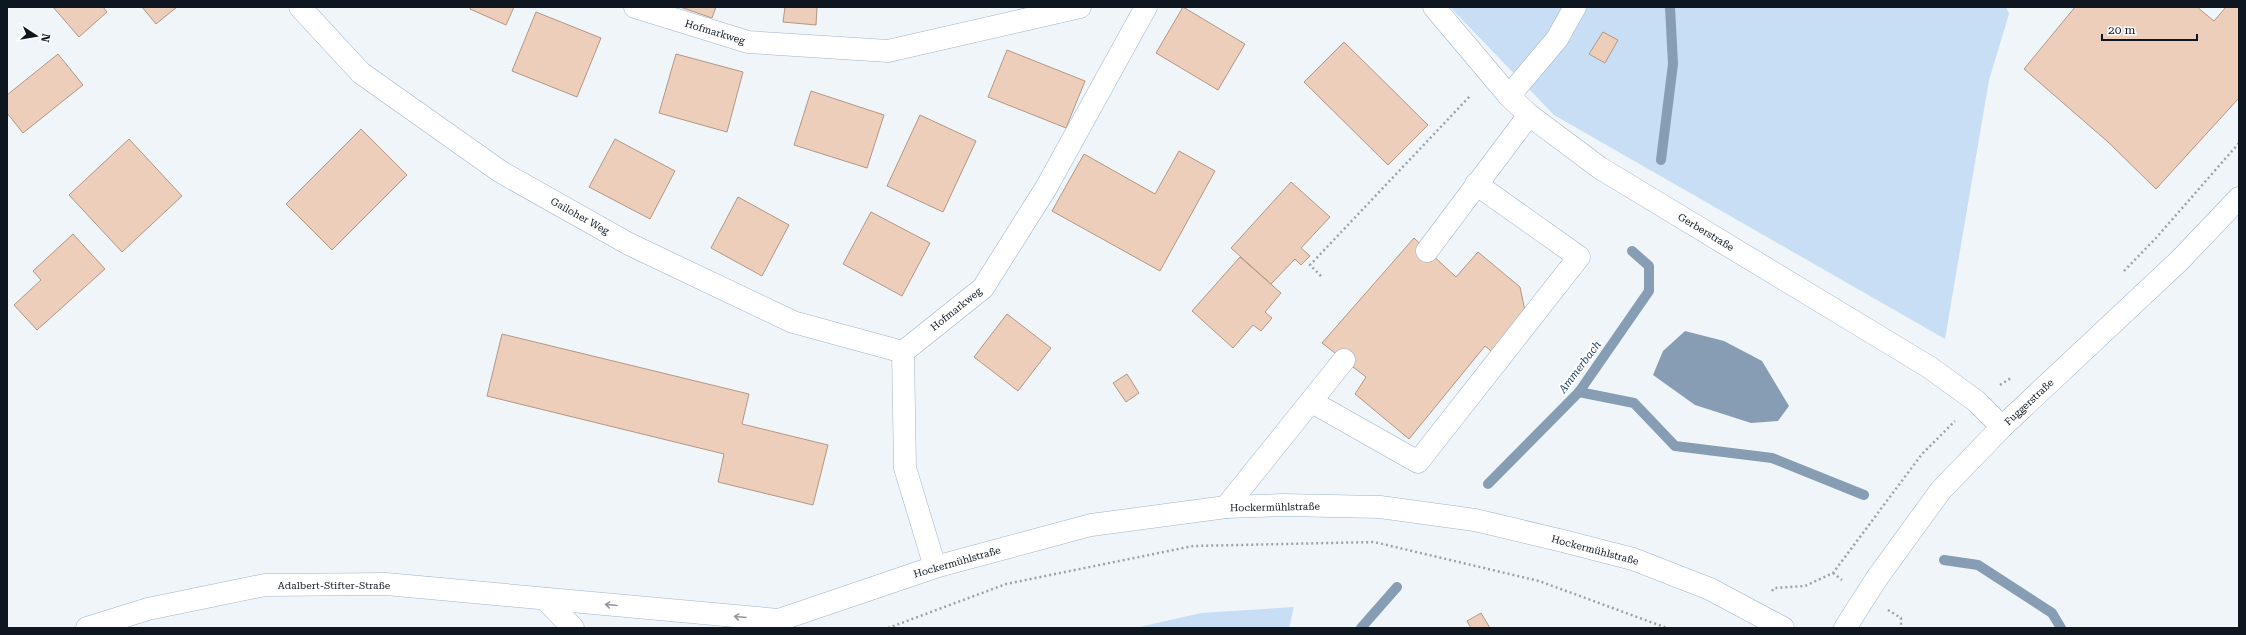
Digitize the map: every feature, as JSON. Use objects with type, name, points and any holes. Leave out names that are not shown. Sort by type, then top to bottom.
[{"type":"street","name":"Gailoher Weg","points":[[300,7],[361,73],[501,172],[629,244],[793,322],[903,352]]},
{"type":"street","name":"Hofmarkweg","points":[[635,7],[748,42],[888,51],[1080,7]]},
{"type":"street","name":"Hofmarkweg","points":[[903,352],[983,288],[1046,188],[1146,7]]},
{"type":"street","name":"Gerberstraße","points":[[1434,7],[1510,96],[1529,115],[1600,168],[1929,367],[1976,400],[2002,427]]},
{"type":"street","points":[[1510,96],[1558,39],[1575,7]]},
{"type":"street","points":[[1427,251],[1529,115]]},
{"type":"street","points":[[1312,402],[1418,462],[1579,257],[1476,184]]},
{"type":"street","name":"Fuggerstraße","points":[[1845,628],[1877,578],[1941,490],[2002,427],[2180,260],[2239,198]]},
{"type":"street","points":[[903,352],[904,468],[936,567]]},
{"type":"street","points":[[1226,507],[1312,402],[1344,360]]},
{"type":"street","name":"Hockermühlstraße","points":[[771,624],[936,567],[1091,525],[1226,507],[1283,505],[1380,507],[1475,520],[1633,559],[1710,589],[1783,628]]},
{"type":"street","name":"Adalbert-Stifter-Straße","points":[[87,628],[148,609],[265,585],[386,584],[545,599],[771,624]]},
{"type":"street","points":[[545,599],[572,628]]},
{"type":"path","points":[[1321,276],[1310,265],[1491,74]]},
{"type":"path","points":[[2124,272],[2156,238],[2239,143]]},
{"type":"path","points":[[1762,616],[1774,588],[1804,586],[1833,573],[1922,454],[1976,400],[2016,375]]},
{"type":"path","points":[[888,628],[1006,584],[1193,546],[1374,542],[1539,581],[1667,628]]},
{"type":"shaded area","points":[[1450,7],[2006,7],[2009,14],[1989,80],[1945,339],[1554,115]]},
{"type":"shaded area","points":[[1685,331],[1724,341],[1762,361],[1789,406],[1778,421],[1751,423],[1695,405],[1653,375],[1663,351]]},
{"type":"shaded area","points":[[1294,607],[1289,628],[1135,628],[1201,613]]},
{"type":"building","points":[[53,7],[103,7],[107,12],[79,37]]},
{"type":"building","points":[[142,7],[177,7],[156,24]]},
{"type":"building","points":[[471,7],[514,7],[506,25],[470,9]]},
{"type":"building","points":[[680,7],[716,7],[712,18]]},
{"type":"building","points":[[785,7],[817,7],[816,25],[783,22]]},
{"type":"building","points":[[1183,7],[1245,44],[1218,90],[1156,53]]},
{"type":"building","points":[[2075,7],[2197,7],[2214,21],[2226,7],[2239,7],[2239,98],[2156,189],[2108,142],[2024,69]]},
{"type":"building","points":[[536,12],[601,38],[577,97],[512,71]]},
{"type":"building","points":[[1603,32],[1618,40],[1605,63],[1589,54]]},
{"type":"building","points":[[1344,42],[1428,125],[1388,165],[1304,82]]},
{"type":"building","points":[[1007,50],[1085,81],[1066,128],[988,97]]},
{"type":"building","points":[[58,54],[83,85],[23,133],[7,113],[7,95]]},
{"type":"building","points":[[676,54],[743,72],[727,132],[659,113]]},
{"type":"building","points":[[811,91],[884,115],[867,168],[794,145]]},
{"type":"building","points":[[920,115],[976,141],[943,212],[887,186]]},
{"type":"building","points":[[361,129],[407,175],[332,250],[286,204]]},
{"type":"building","points":[[129,139],[182,196],[122,252],[69,195]]},
{"type":"building","points":[[615,139],[675,171],[650,219],[589,187]]},
{"type":"building","points":[[1179,151],[1215,171],[1160,271],[1052,211],[1084,154],[1155,194]]},
{"type":"building","points":[[1291,182],[1330,217],[1301,248],[1310,256],[1301,265],[1295,259],[1271,284],[1231,248]]},
{"type":"building","points":[[738,197],[789,225],[762,276],[711,248]]},
{"type":"building","points":[[871,212],[930,243],[902,296],[843,264]]},
{"type":"building","points":[[73,234],[105,269],[37,330],[14,305],[41,280],[33,271]]},
{"type":"building","points":[[1414,238],[1456,277],[1478,252],[1520,287],[1525,311],[1495,354],[1485,346],[1409,439],[1355,394],[1366,377],[1322,343]]},
{"type":"building","points":[[1240,257],[1281,293],[1265,312],[1272,318],[1261,331],[1253,325],[1233,348],[1192,311]]},
{"type":"building","points":[[1007,314],[1051,348],[1018,391],[974,357]]},
{"type":"building","points":[[502,334],[749,394],[742,424],[828,445],[813,505],[718,482],[724,454],[487,396]]},
{"type":"building","points":[[1127,374],[1139,393],[1126,402],[1113,383]]},
{"type":"building","points":[[1481,613],[1490,628],[1471,628],[1467,621]]},
{"type":"waterway","name":"Ammerbach","points":[[1661,160],[1673,64],[1670,7]]},
{"type":"waterway","name":"Ammerbach","points":[[1488,484],[1579,392],[1649,291],[1649,266],[1632,251]]},
{"type":"waterway","points":[[1579,392],[1634,403],[1675,446],[1772,458],[1864,495]]},
{"type":"waterway","points":[[1944,560],[1978,565],[2052,613],[2061,628]]},
{"type":"waterway","name":"Ammerbach","points":[[1361,628],[1397,587]]}]
